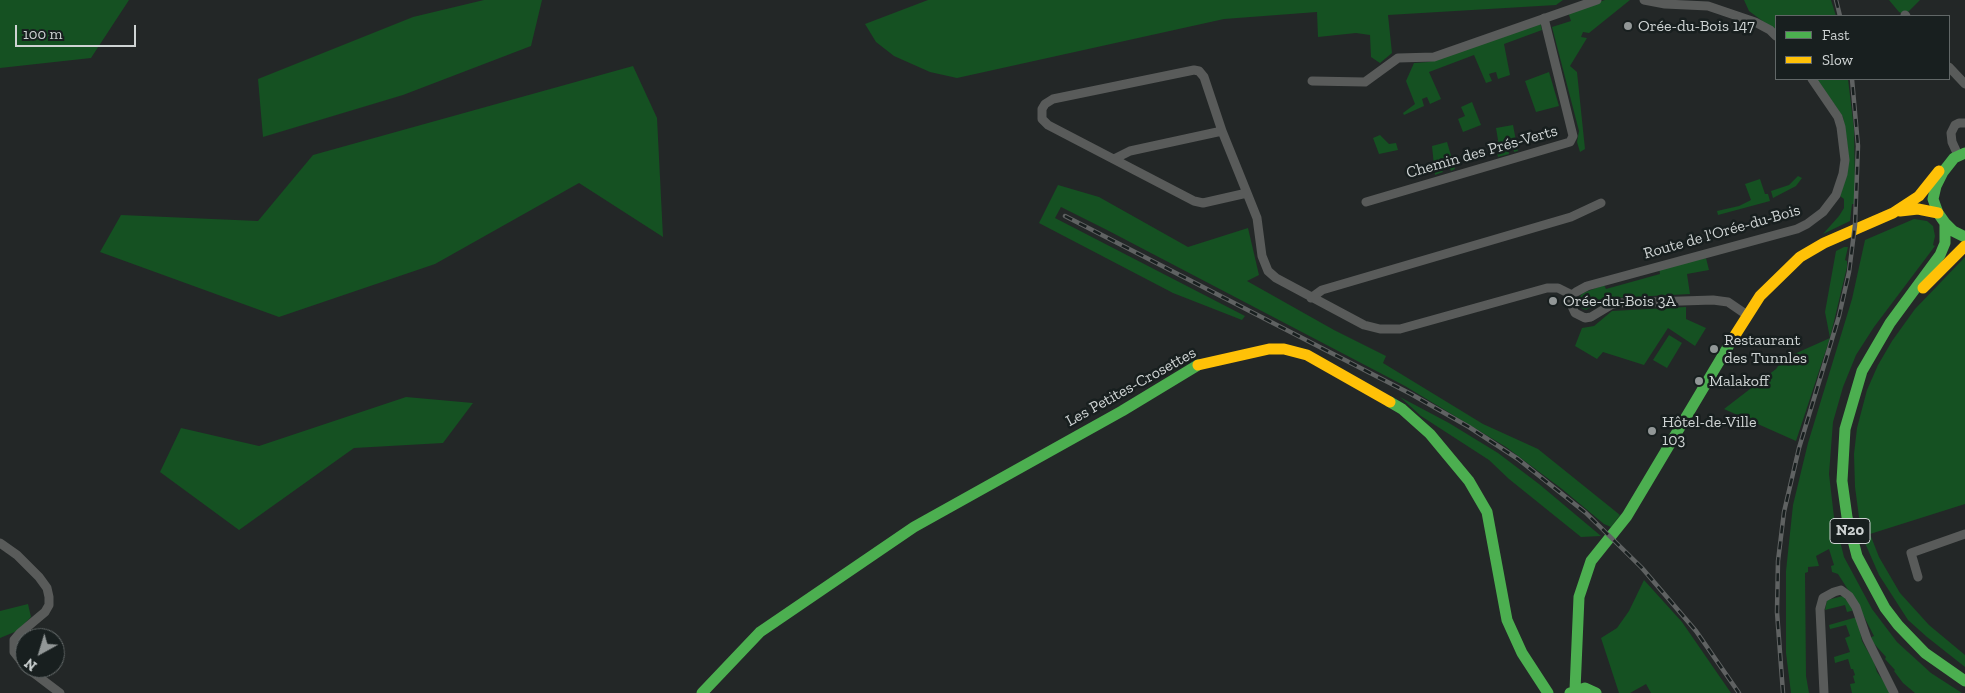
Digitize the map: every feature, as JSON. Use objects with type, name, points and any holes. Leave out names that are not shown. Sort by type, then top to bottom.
[{"type":"main road","points":[[1596,693],[1584,688],[1572,692],[1579,597],[1591,562],[1627,515],[1747,315],[1760,296],[1800,258],[1824,243],[1893,213],[1919,196],[1942,166],[1959,156]]},
{"type":"main road","points":[[1959,156],[1936,186],[1933,199],[1938,214],[1945,224],[1953,231],[1965,237]]},
{"type":"main road","points":[[1893,213],[1918,209],[1938,214]]},
{"type":"main road","name":"N20","points":[[1945,224],[1946,234],[1943,250],[1873,349],[1862,371],[1845,429],[1843,447],[1844,499],[1851,536],[1858,556],[1885,608],[1898,625],[1925,652],[1965,680]]},
{"type":"main road","name":"N20","points":[[1905,303],[1965,246]]},
{"type":"main road","name":"Les Petites-Crosettes","points":[[702,693],[760,632],[914,527],[1122,411],[1200,364],[1269,349],[1284,349],[1307,355],[1402,409],[1430,434],[1469,481],[1487,512],[1496,550],[1500,589],[1507,620],[1522,653],[1548,693]]},
{"type":"street","points":[[1312,81],[1365,82],[1398,58],[1434,57],[1597,0]]},
{"type":"street","points":[[1644,0],[1665,4],[1708,6],[1755,22],[1775,35]]},
{"type":"street","name":"Chemin des Prés-Verts","points":[[1366,202],[1570,142],[1573,136],[1544,18]]},
{"type":"street","points":[[1950,68],[1965,84]]},
{"type":"street","points":[[1247,193],[1198,203],[1046,124],[1041,114],[1045,104],[1052,99],[1196,70],[1204,77],[1222,131],[1247,193],[1258,223],[1262,256],[1266,268],[1276,278],[1364,325],[1394,330],[1555,287],[1572,295],[1571,307],[1582,318],[1591,317],[1611,305],[1620,303],[1713,300],[1728,302],[1747,315]]},
{"type":"street","name":"Route de l'Orée-du-Bois","points":[[1572,295],[1587,286],[1614,278],[1797,229],[1823,212],[1836,195],[1845,160],[1841,126],[1838,117],[1813,80]]},
{"type":"street","points":[[1959,156],[1952,142],[1951,133],[1955,125],[1965,123]]},
{"type":"street","points":[[1114,159],[1130,150],[1222,131]]},
{"type":"street","points":[[1311,298],[1322,290],[1571,217],[1601,203]]},
{"type":"street","points":[[1918,577],[1911,553],[1965,534]]},
{"type":"street","points":[[0,543],[39,577],[47,588],[49,605],[45,612],[26,628]]},
{"type":"street","points":[[1824,693],[1820,609],[1823,598],[1841,590],[1849,596],[1856,607],[1867,640],[1894,693]]},
{"type":"street","points":[[40,678],[60,693]]},
{"type":"green space","points":[[0,0],[129,0],[91,58],[0,68]]},
{"type":"green space","points":[[484,0],[542,0],[531,46],[403,95],[263,137],[258,79],[413,17]]},
{"type":"green space","points":[[928,0],[1563,0],[1556,5],[1388,15],[1392,53],[1380,63],[1371,57],[1370,35],[1356,33],[1318,37],[1317,12],[1224,19],[957,78],[930,72],[894,56],[876,42],[865,24]]},
{"type":"green space","points":[[1605,0],[1630,0],[1589,33],[1583,32],[1581,37],[1587,38],[1570,66],[1577,72],[1585,149],[1580,152],[1577,142],[1579,131],[1552,27],[1571,21],[1568,12]]},
{"type":"green space","points":[[1744,0],[1831,0],[1836,15],[1775,15],[1775,30],[1749,11]]},
{"type":"green space","points":[[1889,0],[1920,0],[1905,15],[1899,12]]},
{"type":"green space","points":[[1540,22],[1542,30],[1504,44],[1510,75],[1498,79],[1496,72],[1489,74],[1492,81],[1486,83],[1474,55],[1429,72],[1441,99],[1430,104],[1427,97],[1422,99],[1424,106],[1404,115],[1403,113],[1415,104],[1406,81],[1414,63],[1428,62]]},
{"type":"green space","points":[[633,66],[657,118],[663,237],[579,183],[435,264],[279,317],[100,252],[121,215],[258,221],[313,155]]},
{"type":"green space","points":[[1549,72],[1559,106],[1536,112],[1525,81]]},
{"type":"green space","points":[[1818,80],[1848,80],[1854,129],[1855,187],[1850,221],[1823,234],[1844,208],[1844,199],[1840,196],[1847,174],[1848,149],[1843,117]]},
{"type":"green space","points":[[1472,102],[1481,125],[1463,132],[1458,119],[1465,116],[1461,107]]},
{"type":"green space","points":[[1513,125],[1518,151],[1514,152],[1513,147],[1508,148],[1509,154],[1498,157],[1497,152],[1500,152],[1496,128]]},
{"type":"green space","points":[[1380,135],[1389,144],[1396,143],[1398,150],[1379,154],[1373,138]]},
{"type":"green space","points":[[1447,142],[1455,169],[1451,171],[1449,166],[1441,168],[1443,172],[1435,175],[1432,146]]},
{"type":"green space","points":[[1798,176],[1802,178],[1796,186],[1773,198],[1771,191],[1789,185]]},
{"type":"green space","points":[[1760,179],[1765,194],[1768,194],[1770,201],[1718,215],[1717,211],[1739,206],[1751,200],[1745,184]]},
{"type":"green space","points":[[1058,185],[1099,197],[1188,247],[1248,228],[1259,275],[1247,281],[1334,330],[1386,356],[1383,363],[1483,424],[1538,449],[1620,515],[1611,527],[1604,524],[1562,489],[1506,447],[1405,386],[1107,230],[1061,207],[1055,218],[1245,316],[1242,320],[1173,293],[1039,223]]},
{"type":"green space","points":[[1914,219],[1927,221],[1933,226],[1935,236],[1933,245],[1935,246],[1874,327],[1856,355],[1843,387],[1833,422],[1829,474],[1834,517],[1844,557],[1872,609],[1897,642],[1931,673],[1962,693],[1915,693],[1903,683],[1885,659],[1886,657],[1869,638],[1874,636],[1859,607],[1838,574],[1832,572],[1831,566],[1834,565],[1829,549],[1816,556],[1819,566],[1808,567],[1808,572],[1805,573],[1806,676],[1809,693],[1791,693],[1786,653],[1786,571],[1793,505],[1808,443],[1852,299],[1865,240]]},
{"type":"green space","points":[[1848,247],[1845,260],[1847,261],[1847,267],[1830,338],[1825,312],[1836,251]]},
{"type":"green space","points":[[1965,257],[1965,504],[1870,534],[1879,557],[1900,593],[1929,625],[1965,655],[1965,667],[1908,620],[1879,575],[1865,543],[1859,517],[1855,487],[1854,454],[1857,428],[1867,390],[1878,365],[1892,341],[1915,309]]},
{"type":"green space","points":[[1706,258],[1709,270],[1687,274],[1690,294],[1613,298],[1601,301],[1586,310],[1577,303],[1576,300],[1583,293],[1604,285],[1606,289],[1660,274],[1659,268]]},
{"type":"green space","points":[[1686,307],[1686,319],[1706,328],[1695,346],[1668,328],[1644,365],[1603,352],[1597,359],[1575,346],[1582,328],[1594,326],[1612,311]]},
{"type":"green space","points":[[1669,335],[1682,343],[1667,368],[1653,360]]},
{"type":"green space","points":[[1830,338],[1796,441],[1724,409],[1776,369],[1783,359]]},
{"type":"green space","points":[[406,397],[473,403],[443,443],[354,448],[239,530],[160,472],[181,428],[259,446]]},
{"type":"green space","points":[[1400,397],[1449,423],[1498,453],[1539,484],[1601,536],[1581,537],[1509,479],[1489,460],[1421,416]]},
{"type":"green space","points":[[1644,580],[1682,622],[1731,693],[1651,693],[1646,684],[1630,693],[1619,693],[1601,638],[1617,628],[1629,611]]},
{"type":"green space","points":[[1843,596],[1855,610],[1847,612],[1845,605],[1825,610],[1827,600]]},
{"type":"green space","points":[[28,604],[31,617],[20,628],[15,628],[15,632],[0,638],[0,611]]},
{"type":"green space","points":[[1857,617],[1862,641],[1874,662],[1877,672],[1892,693],[1852,693],[1850,684],[1855,683],[1853,676],[1855,675],[1848,659],[1835,663],[1834,657],[1850,652],[1845,638],[1850,636],[1846,625],[1830,629],[1829,625]]},
{"type":"railway","points":[[1836,0],[1840,15]]},
{"type":"railway","points":[[1783,693],[1777,612],[1778,561],[1784,512],[1799,448],[1839,316],[1849,272],[1855,225],[1858,146],[1852,80]]},
{"type":"railway","points":[[1065,216],[1411,394],[1469,427],[1518,459],[1586,513],[1642,568],[1696,631],[1739,693]]},
{"type":"traffic: fast","points":[[1965,153],[1954,158],[1943,172],[1936,186],[1933,199],[1938,213],[1945,223],[1953,231],[1965,237]]},
{"type":"traffic: fast","points":[[1945,223],[1945,243],[1940,255],[1890,323],[1862,371],[1845,429],[1842,481],[1847,517],[1857,556],[1885,608],[1898,625],[1925,653],[1965,681]]},
{"type":"traffic: fast","points":[[1575,690],[1579,597],[1591,561],[1627,516],[1732,340]]},
{"type":"traffic: fast","points":[[702,693],[760,632],[914,527],[1122,411],[1198,365]]},
{"type":"traffic: fast","points":[[1390,402],[1402,409],[1430,434],[1469,481],[1487,512],[1507,620],[1522,653],[1548,693]]},
{"type":"traffic: fast","points":[[1570,693],[1585,688],[1596,693]]},
{"type":"traffic: slow","points":[[1732,340],[1760,296],[1800,257],[1824,243],[1893,213],[1919,196],[1939,171]]},
{"type":"traffic: slow","points":[[1900,211],[1918,209],[1938,213]]},
{"type":"traffic: slow","points":[[1923,288],[1965,246]]},
{"type":"traffic: slow","points":[[1198,365],[1269,349],[1284,349],[1307,355],[1390,402]]},
{"type":"place","name":"Orée-du-Bois 147","points":[[1628,26]]},
{"type":"place","name":"Orée-du-Bois 3A","points":[[1553,301]]},
{"type":"place","name":"Restaurant des Tunnles","points":[[1714,349]]},
{"type":"place","name":"Malakoff","points":[[1699,381]]},
{"type":"place","name":"Hôtel-de-Ville 103","points":[[1652,431]]}]
